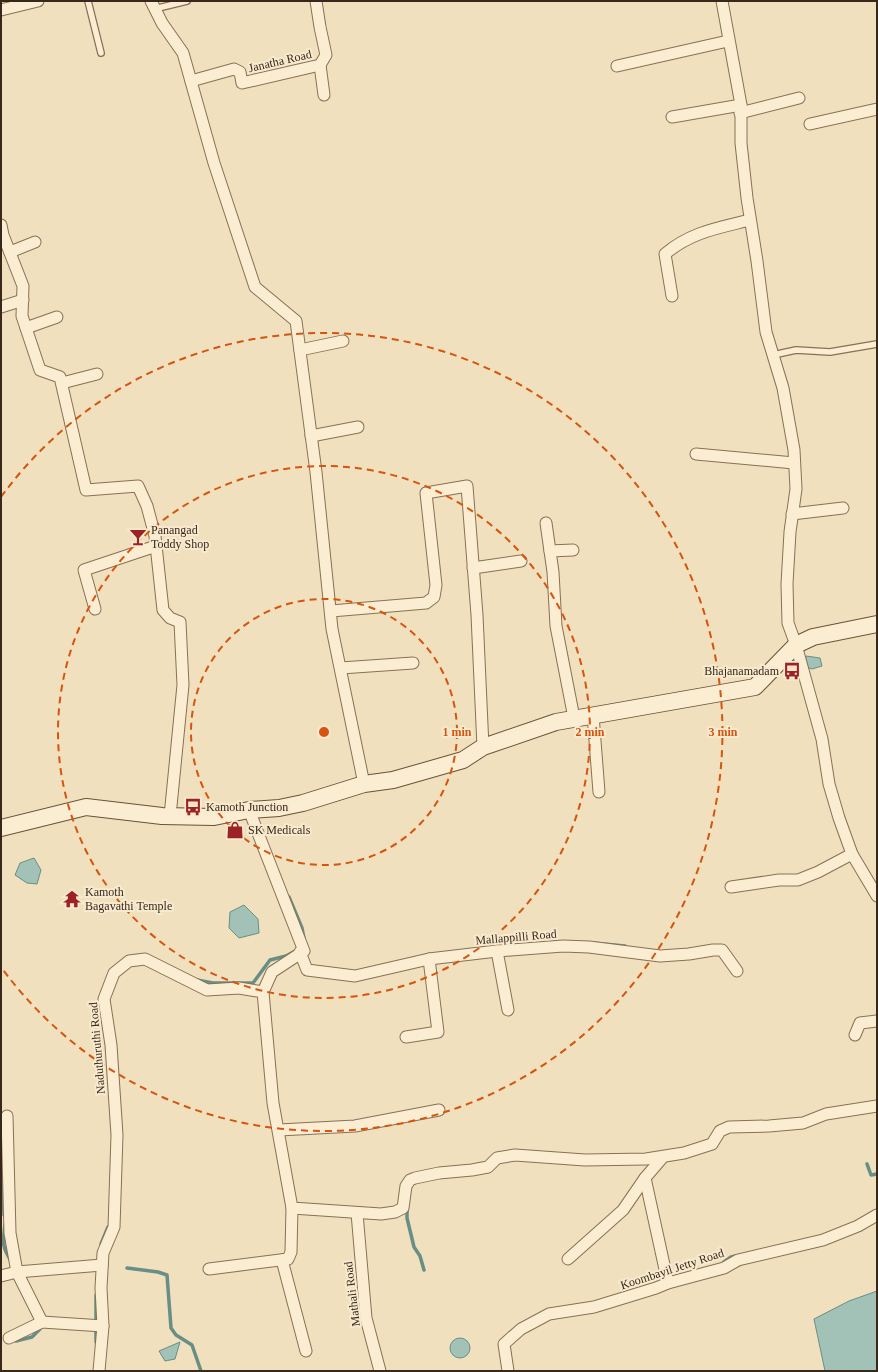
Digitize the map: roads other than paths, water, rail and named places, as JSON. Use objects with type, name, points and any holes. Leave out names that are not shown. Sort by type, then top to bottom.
[{"type":"main road","points":[[1,828],[86,807],[170,816],[214,816],[249,810],[279,808],[304,803],[364,784],[393,780],[462,760],[483,747],[556,722],[756,687],[796,646],[813,637],[877,624]]},
{"type":"street","name":"Janatha Road","points":[[191,81],[234,69],[240,72],[242,83],[320,65],[326,55],[316,1]]},
{"type":"street","points":[[722,1],[740,109],[741,143],[766,332],[783,388],[794,462],[796,489],[792,514],[787,584],[788,623],[796,646],[822,739],[829,784],[839,818],[852,854],[877,896]]},
{"type":"street","points":[[1,10],[33,2]]},
{"type":"street","points":[[152,5],[162,23],[184,53],[214,163],[255,287],[296,321],[311,436],[332,629],[364,784]]},
{"type":"street","points":[[617,66],[728,41]]},
{"type":"street","points":[[320,65],[324,95]]},
{"type":"street","points":[[672,117],[740,109],[799,98]]},
{"type":"street","points":[[810,124],[877,110]]},
{"type":"street","points":[[672,296],[665,254],[677,244],[700,233],[750,220]]},
{"type":"street","points":[[1,225],[23,286],[22,316],[40,370],[60,377],[62,383],[86,490],[138,486],[147,506],[156,546],[163,610],[170,618],[180,622],[182,635],[183,684],[170,816]]},
{"type":"street","points":[[10,252],[35,242]]},
{"type":"street","points":[[1,307],[23,300]]},
{"type":"street","points":[[26,328],[57,317]]},
{"type":"street","points":[[300,350],[344,341]]},
{"type":"street","points":[[62,383],[97,374]]},
{"type":"street","points":[[311,436],[358,427]]},
{"type":"street","points":[[696,454],[794,462]]},
{"type":"street","points":[[330,611],[426,603],[434,597],[436,585],[426,493],[467,486],[477,615],[483,747]]},
{"type":"street","points":[[792,514],[843,508]]},
{"type":"street","points":[[546,523],[553,572],[556,626],[574,718]]},
{"type":"street","points":[[95,609],[84,570],[156,546]]},
{"type":"street","points":[[550,552],[573,550]]},
{"type":"street","points":[[473,568],[521,561]]},
{"type":"street","points":[[341,668],[413,663]]},
{"type":"street","points":[[593,715],[599,792]]},
{"type":"street","points":[[209,1269],[288,1259],[291,1252],[292,1208],[274,1103],[263,992],[272,972],[300,952],[304,951],[249,810]]},
{"type":"street","points":[[731,887],[779,880],[798,880],[818,872],[852,854]]},
{"type":"street","name":"Mallappilli Road","points":[[300,952],[306,967],[355,976],[429,959],[498,951],[569,946],[660,956],[722,950],[737,971]]},
{"type":"street","points":[[498,951],[508,1010]]},
{"type":"street","name":"Naduthuruthi Road","points":[[99,1371],[103,1326],[101,1288],[103,1253],[114,1226],[117,1135],[111,1045],[104,1000],[114,973],[129,960],[145,959],[207,990],[239,988],[263,992]]},
{"type":"street","points":[[406,1037],[438,1032],[429,959]]},
{"type":"street","points":[[855,1035],[860,1023],[877,1021]]},
{"type":"street","points":[[292,1208],[381,1214],[395,1212],[403,1208],[406,1186],[410,1180],[439,1173],[488,1167],[497,1158],[514,1155],[585,1160],[646,1159],[664,1157],[684,1153],[712,1144],[720,1131],[729,1127],[803,1123],[826,1114],[877,1106]]},
{"type":"street","points":[[279,1130],[355,1126],[439,1110]]},
{"type":"street","points":[[7,1116],[10,1233],[17,1272],[42,1322]]},
{"type":"street","points":[[568,1259],[623,1210],[645,1178],[664,1157]]},
{"type":"street","points":[[645,1178],[668,1283]]},
{"type":"street","name":"Mathali Road","points":[[357,1213],[366,1318],[380,1371]]},
{"type":"street","name":"Koombayil Jetty Road","points":[[508,1371],[504,1344],[521,1329],[549,1314],[594,1307],[668,1283],[724,1268],[738,1260],[823,1240],[858,1226],[877,1215]]},
{"type":"street","points":[[282,1260],[306,1351]]},
{"type":"street","points":[[1,1276],[17,1272],[102,1265]]},
{"type":"street","points":[[8,1338],[42,1322],[103,1326]]},
{"type":"lane","points":[[88,1],[101,53]]},
{"type":"lane","points":[[152,5],[187,1]]},
{"type":"lane","points":[[773,355],[796,350],[830,352],[877,344]]},
{"type":"water","points":[[806,656],[820,658],[822,666],[812,669],[804,666]]},
{"type":"water","points":[[34,858],[41,870],[37,884],[27,883],[15,875],[20,863]]},
{"type":"water","points":[[244,905],[258,919],[259,933],[239,938],[229,928],[230,912]]},
{"type":"water","points":[[877,1291],[877,1371],[825,1371],[814,1319],[849,1301]]},
{"type":"water","points":[[460,1338],[467,1341],[470,1348],[467,1355],[460,1358],[453,1355],[450,1348],[453,1341]]},
{"type":"water","points":[[180,1342],[175,1359],[165,1361],[159,1351]]},
{"type":"waterway","points":[[289,897],[302,928],[304,938]]},
{"type":"waterway","points":[[593,943],[625,946]]},
{"type":"waterway","points":[[197,980],[213,983],[253,983],[270,960],[286,956],[299,949]]},
{"type":"waterway","points":[[1,1124],[4,1215]]},
{"type":"waterway","points":[[867,1164],[871,1175],[877,1174]]},
{"type":"waterway","points":[[404,1209],[407,1210],[407,1218],[414,1247],[420,1256],[424,1270]]},
{"type":"waterway","points":[[5,1224],[4,1247],[11,1261]]},
{"type":"waterway","points":[[101,1244],[108,1227]]},
{"type":"waterway","points":[[724,1262],[731,1257],[736,1256]]},
{"type":"waterway","points":[[127,1268],[158,1272],[167,1275],[171,1328],[176,1335],[192,1345],[201,1371]]},
{"type":"waterway","points":[[96,1295],[96,1342]]},
{"type":"waterway","points":[[16,1341],[32,1337],[40,1329],[39,1326]]},
{"type":"place","name":"Panangad Toddy Shop","points":[[138,537]]},
{"type":"place","name":"Bhajanamadam","points":[[792,671]]},
{"type":"place","name":"Kamoth Junction","points":[[193,807]]},
{"type":"place","name":"SK Medicals","points":[[235,830]]},
{"type":"place","name":"Kamoth Bagavathi Temple","points":[[72,899]]}]
